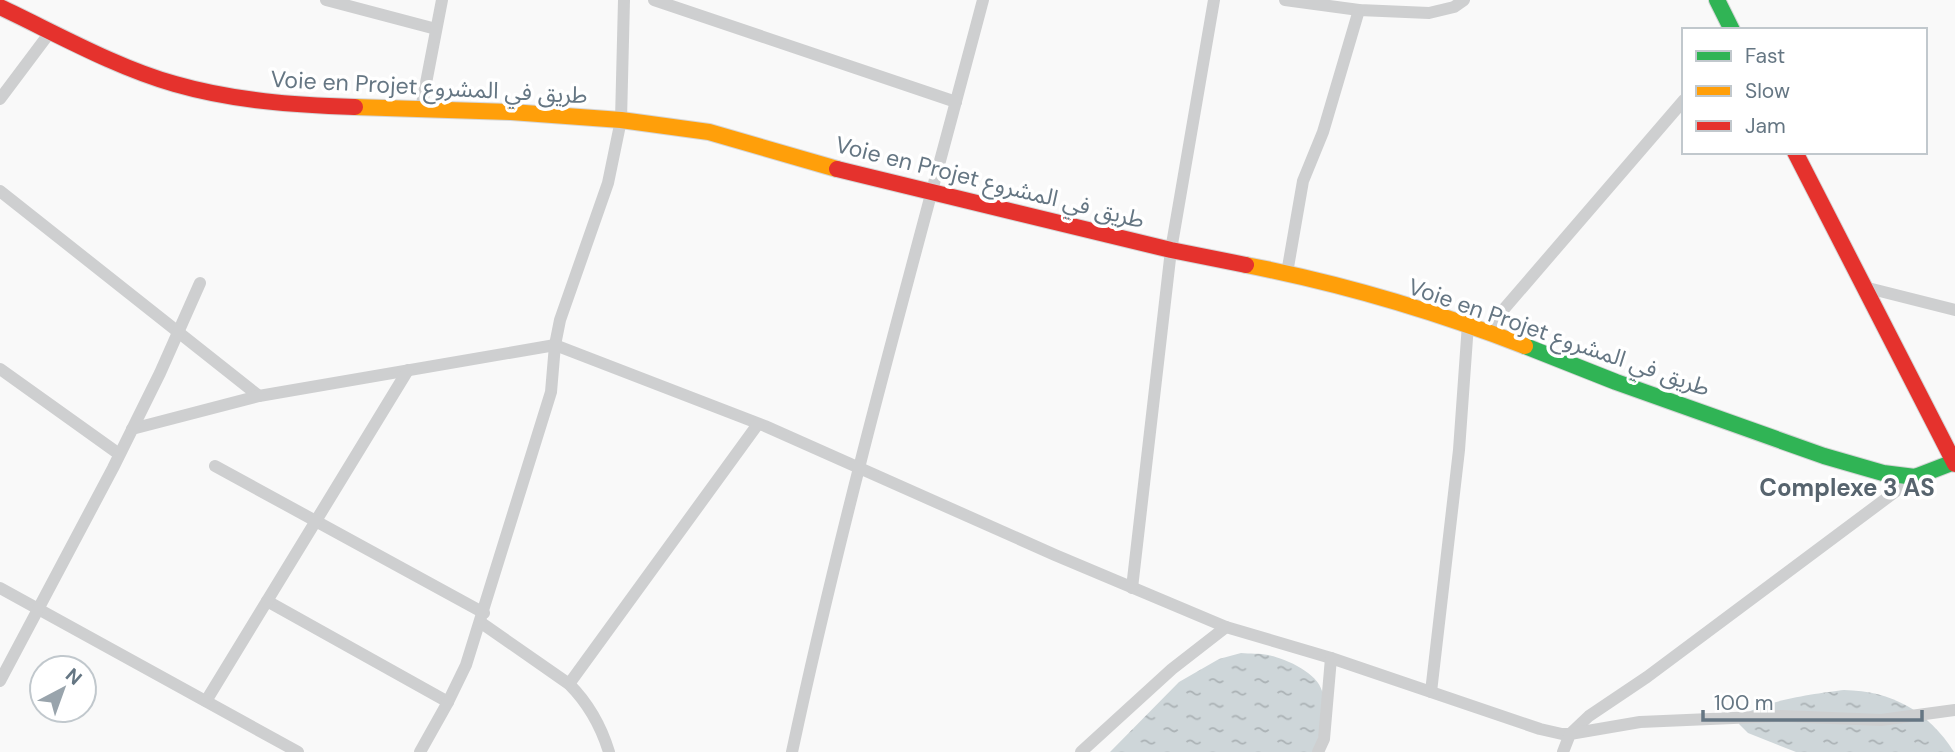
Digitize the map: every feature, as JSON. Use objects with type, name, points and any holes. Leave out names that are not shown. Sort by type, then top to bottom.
[{"type":"street","points":[[326,0],[436,29]]},
{"type":"street","points":[[421,109],[442,0]]},
{"type":"street","points":[[420,752],[466,665],[482,617],[499,554],[551,392],[555,345],[561,320],[608,183],[621,120],[624,0]]},
{"type":"street","points":[[654,0],[956,102]]},
{"type":"street","points":[[792,752],[860,468],[984,0]]},
{"type":"street","points":[[1132,588],[1171,250],[1213,0]]},
{"type":"street","points":[[1285,0],[1359,10],[1429,13],[1454,7],[1464,0]]},
{"type":"street","points":[[1717,0],[1731,28]]},
{"type":"street","name":"Voie en Projet طريق في المشروع","points":[[0,7],[108,58],[174,84],[232,97],[294,105],[511,112],[621,120],[709,132],[867,178],[1171,250],[1287,273],[1468,324],[1616,382],[1824,456],[1883,473],[1915,477],[1954,463]]},
{"type":"street","points":[[1287,273],[1303,181],[1323,132],[1359,10]]},
{"type":"street","points":[[0,99],[51,31]]},
{"type":"street","points":[[1485,331],[1682,102]]},
{"type":"street","points":[[1796,154],[1954,463]]},
{"type":"street","points":[[0,191],[259,396]]},
{"type":"street","points":[[0,681],[132,429],[200,282]]},
{"type":"street","points":[[1864,287],[1955,310]]},
{"type":"street","points":[[1431,692],[1460,450],[1468,324]]},
{"type":"street","points":[[132,429],[259,396],[555,345],[758,424],[1226,627],[1331,658],[1540,729],[1570,734],[1640,722],[1782,716],[1881,720],[1955,710]]},
{"type":"street","points":[[0,369],[119,454]]},
{"type":"street","points":[[206,701],[408,370]]},
{"type":"street","points":[[569,684],[758,424]]},
{"type":"street","points":[[215,466],[482,617],[569,684],[592,711],[609,752]]},
{"type":"street","points":[[1563,752],[1570,734],[1589,716],[1647,677],[1915,477]]},
{"type":"street","points":[[0,588],[298,752]]},
{"type":"street","points":[[267,601],[448,702]]},
{"type":"street","points":[[1081,752],[1171,669],[1226,627]]},
{"type":"street","points":[[1318,752],[1324,739],[1331,658]]},
{"type":"water","points":[[1241,653],[1265,654],[1283,659],[1308,672],[1319,684],[1323,706],[1316,752],[1110,752],[1179,682],[1219,659]]},
{"type":"water","points":[[1844,690],[1878,694],[1907,706],[1933,725],[1954,752],[1796,752],[1748,733],[1739,724],[1740,718],[1760,707]]},
{"type":"traffic: fast","points":[[1717,0],[1731,28]]},
{"type":"traffic: fast","points":[[1525,346],[1616,382],[1824,456],[1883,473],[1915,477],[1954,462]]},
{"type":"traffic: slow","points":[[355,107],[511,112],[621,120],[709,132],[837,169]]},
{"type":"traffic: slow","points":[[1246,265],[1316,280],[1387,300],[1525,346]]},
{"type":"traffic: jam","points":[[0,7],[109,59],[175,84],[264,101],[355,107]]},
{"type":"traffic: jam","points":[[1796,154],[1955,464]]},
{"type":"traffic: jam","points":[[837,169],[1171,250],[1246,265]]},
{"type":"district","name":"Complexe 3 AS","points":[[1847,487]]}]
